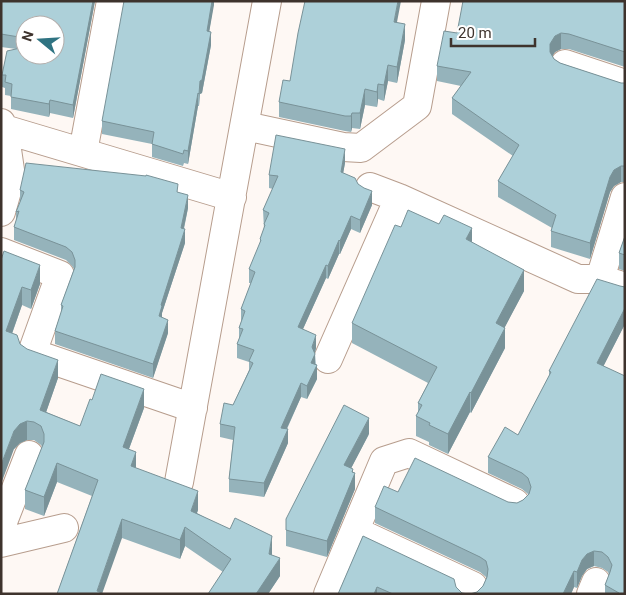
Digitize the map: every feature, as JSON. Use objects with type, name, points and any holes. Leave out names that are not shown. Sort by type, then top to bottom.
[{"type":"street","points":[[83,152],[111,1]]},
{"type":"street","points":[[179,482],[268,1]]},
{"type":"street","points":[[245,126],[343,147],[361,148],[417,106],[436,1]]},
{"type":"street","points":[[565,64],[625,84]]},
{"type":"street","points":[[1,212],[11,177],[2,126],[232,197]]},
{"type":"street","points":[[370,187],[399,198],[578,280],[613,283],[625,197]]},
{"type":"street","points":[[328,359],[399,198]]},
{"type":"street","points":[[1,252],[60,274],[32,353],[193,408]]},
{"type":"street","points":[[328,594],[384,461],[410,452],[515,502]]},
{"type":"street","points":[[1,527],[29,455]]},
{"type":"street","points":[[1,543],[64,528]]},
{"type":"street","points":[[355,531],[473,586],[469,594]]},
{"type":"building","points":[[1,1],[93,1],[73,105],[50,100],[49,104],[11,97],[12,84],[5,82],[6,75],[2,75],[7,51],[15,49],[15,65],[65,65],[65,15],[15,15],[15,36],[1,34]]},
{"type":"building","points":[[124,1],[212,1],[207,31],[211,32],[202,80],[200,81],[188,151],[184,150],[183,154],[152,144],[154,132],[102,121]]},
{"type":"building","points":[[305,1],[398,1],[394,22],[405,24],[397,67],[388,65],[384,85],[378,84],[377,92],[365,89],[360,113],[352,113],[351,116],[345,116],[279,102],[283,80],[290,81]]},
{"type":"building","points":[[463,1],[625,1],[625,52],[561,33],[555,36],[550,44],[550,52],[554,59],[560,63],[625,83],[625,166],[614,170],[610,177],[590,243],[551,231],[556,215],[498,181],[519,145],[452,98],[471,72],[437,66],[444,31],[457,33]]},
{"type":"building","points":[[276,135],[345,149],[341,172],[355,178],[358,184],[372,191],[360,220],[351,216],[298,327],[316,335],[312,347],[315,354],[311,363],[317,365],[307,386],[301,383],[281,428],[288,429],[264,483],[229,479],[235,427],[220,424],[224,403],[233,405],[253,363],[249,361],[254,350],[237,344],[243,329],[239,328],[245,311],[241,309],[255,272],[249,269],[261,240],[264,224],[269,213],[263,210],[278,176],[269,175]]},
{"type":"building","points":[[26,163],[146,175],[178,184],[177,192],[188,195],[181,228],[185,229],[159,316],[168,320],[153,364],[55,331],[63,306],[61,305],[75,267],[75,260],[72,252],[66,247],[14,227],[19,211],[16,212],[24,192],[20,190]]},
{"type":"building","points":[[408,210],[439,224],[444,215],[472,228],[466,239],[524,270],[496,323],[505,328],[448,434],[416,416],[422,405],[418,403],[437,367],[352,323],[395,225],[401,227]]},
{"type":"building","points":[[625,236],[625,255],[619,253]]},
{"type":"building","points":[[4,251],[40,265],[31,290],[22,287],[6,331],[17,335],[20,344],[27,349],[58,360],[40,410],[80,426],[101,374],[144,389],[123,447],[136,452],[131,466],[198,491],[191,511],[230,529],[235,518],[272,536],[269,554],[280,558],[256,594],[208,594],[231,559],[185,527],[180,540],[122,519],[97,591],[104,594],[57,594],[98,480],[57,463],[44,497],[25,490],[44,442],[41,426],[34,422],[27,421],[20,424],[14,431],[1,465],[1,260]]},
{"type":"building","points":[[597,279],[625,287],[625,308],[597,363],[625,376],[625,594],[618,594],[605,585],[612,565],[608,557],[602,552],[594,551],[587,554],[582,560],[577,572],[574,571],[563,594],[470,594],[477,592],[483,586],[488,569],[486,561],[375,507],[384,486],[398,492],[415,458],[508,502],[517,503],[529,494],[531,487],[528,478],[522,473],[488,457],[505,427],[518,435]]},
{"type":"building","points":[[344,405],[369,418],[344,465],[353,469],[352,472],[355,473],[327,541],[286,530],[286,519]]},
{"type":"building","points":[[363,536],[454,579],[456,587],[462,593],[468,594],[393,594],[377,587],[374,594],[338,594]]}]
